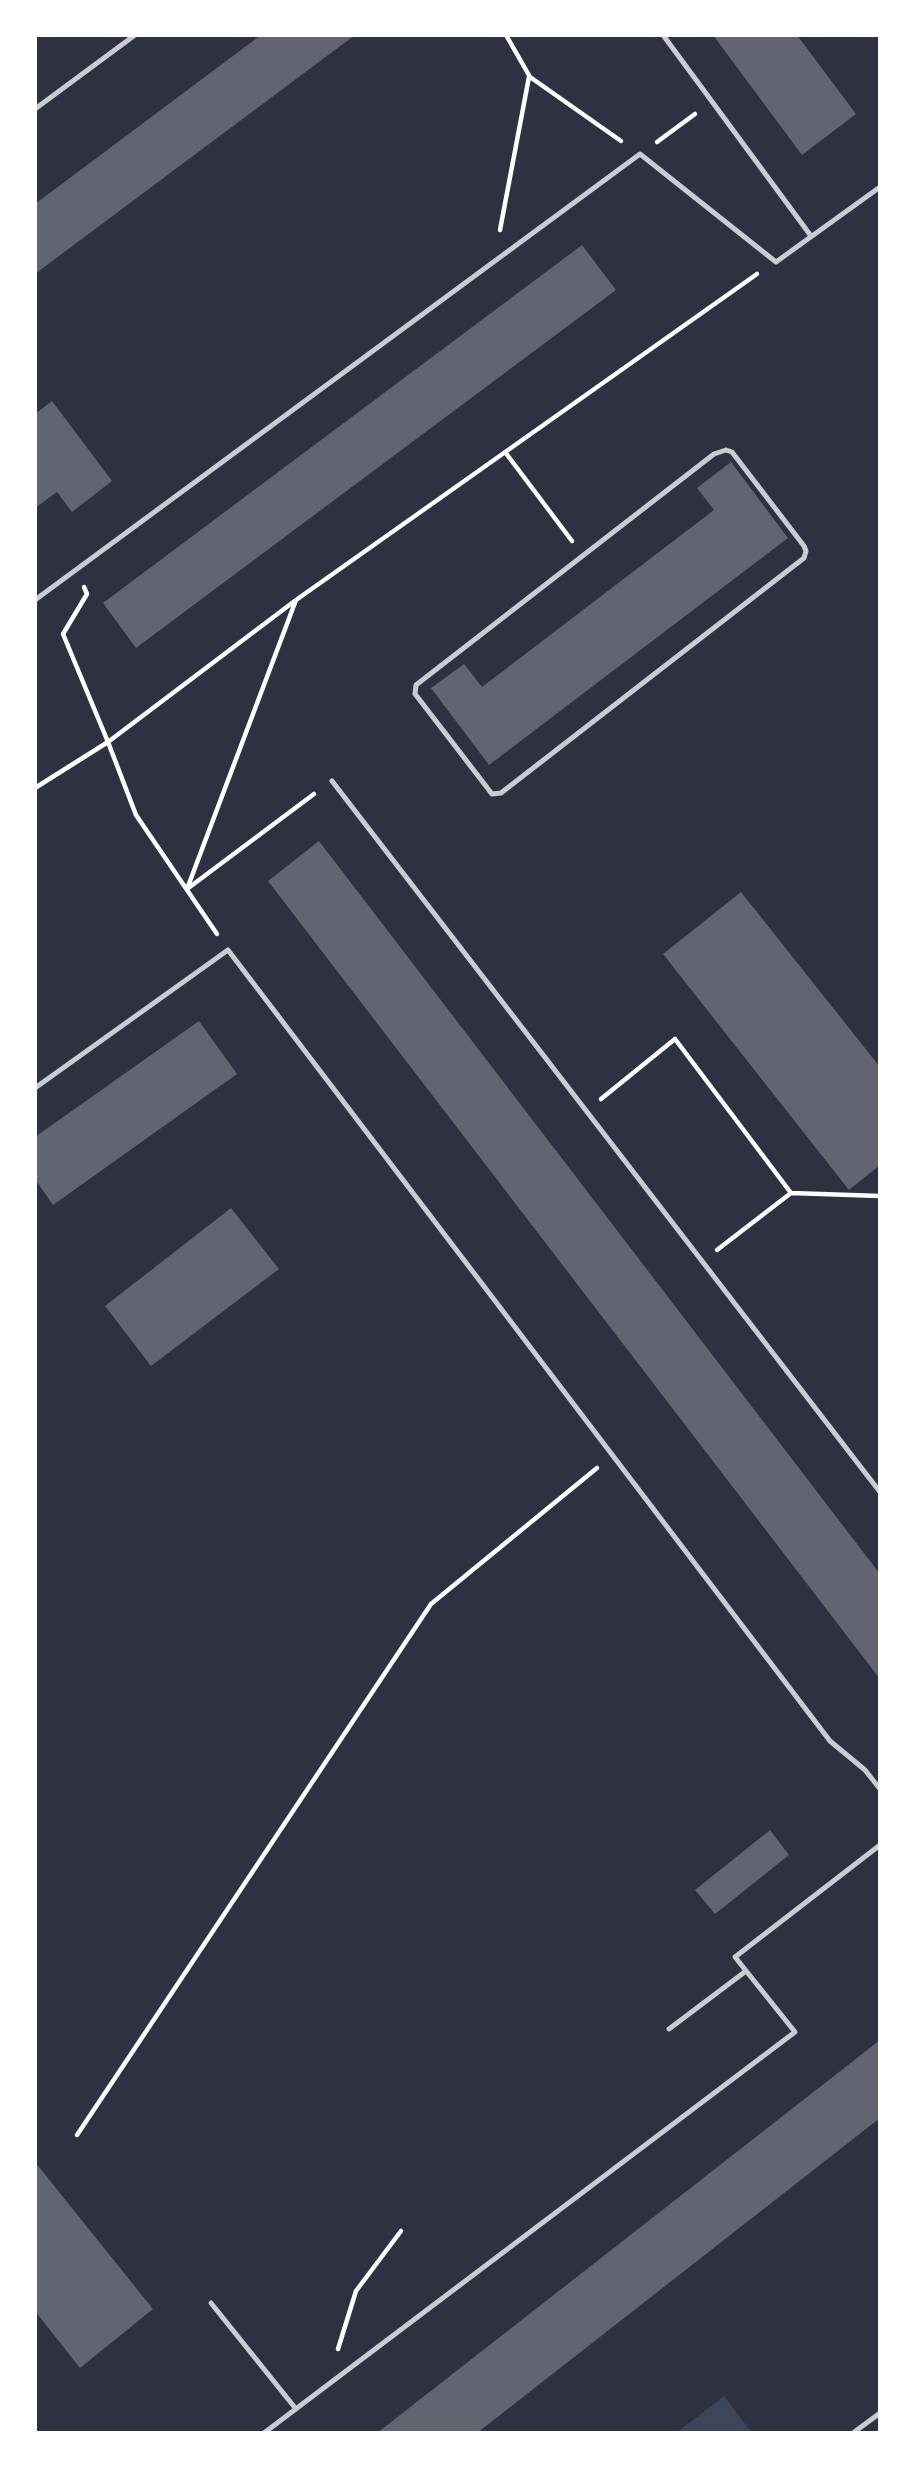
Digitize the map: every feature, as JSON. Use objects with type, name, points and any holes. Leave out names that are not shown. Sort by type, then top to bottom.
[{"type":"lane","points":[[35,109],[135,35]]},
{"type":"lane","points":[[663,35],[811,236]]},
{"type":"lane","points":[[35,600],[640,154],[776,262],[880,187]]},
{"type":"lane","points":[[726,450],[732,452],[806,551],[800,564],[501,793],[492,794],[415,694],[416,685],[583,555],[714,454],[726,450]]},
{"type":"lane","points":[[332,780],[880,1492]]},
{"type":"lane","points":[[35,1088],[228,950],[830,1741],[865,1770],[880,1789]]},
{"type":"lane","points":[[264,2433],[795,2032],[735,1956],[880,1845]]},
{"type":"lane","points":[[669,2029],[746,1971]]},
{"type":"lane","points":[[211,2303],[296,2409]]},
{"type":"lane","points":[[853,2433],[880,2413]]},
{"type":"path","points":[[506,35],[530,77],[640,154],[712,102]]},
{"type":"path","points":[[494,262],[530,77]]},
{"type":"path","points":[[35,788],[108,742],[296,600],[757,273]]},
{"type":"path","points":[[505,452],[583,555]]},
{"type":"path","points":[[75,571],[88,594],[63,634],[136,815],[228,950]]},
{"type":"path","points":[[186,890],[296,600]]},
{"type":"path","points":[[186,890],[332,780]]},
{"type":"path","points":[[611,1091],[674,1039],[792,1193]]},
{"type":"path","points":[[727,1241],[792,1193],[880,1196]]},
{"type":"path","points":[[77,2135],[431,1604],[612,1455]]},
{"type":"path","points":[[326,2386],[356,2291],[401,2231]]},
{"type":"shaded area","points":[[724,2396],[752,2433],[676,2433]]},
{"type":"building","points":[[261,35],[355,35],[35,274],[35,204]]},
{"type":"building","points":[[713,35],[797,35],[856,114],[802,155]]},
{"type":"building","points":[[582,245],[616,290],[136,648],[103,603]]},
{"type":"building","points":[[52,401],[112,481],[72,512],[57,492],[35,508],[35,414]]},
{"type":"building","points":[[731,462],[788,538],[489,765],[431,688],[464,664],[482,687],[714,510],[697,488]]},
{"type":"building","points":[[319,841],[880,1574],[880,1679],[268,881]]},
{"type":"building","points":[[741,892],[880,1067],[880,1165],[849,1190],[663,954]]},
{"type":"building","points":[[199,1021],[237,1074],[53,1205],[35,1179],[35,1137]]},
{"type":"building","points":[[231,1208],[279,1269],[151,1366],[105,1306]]},
{"type":"building","points":[[770,1830],[789,1855],[715,1914],[695,1890]]},
{"type":"building","points":[[880,2040],[880,2118],[477,2433],[377,2433]]},
{"type":"building","points":[[35,2162],[153,2309],[80,2368],[35,2311]]}]
